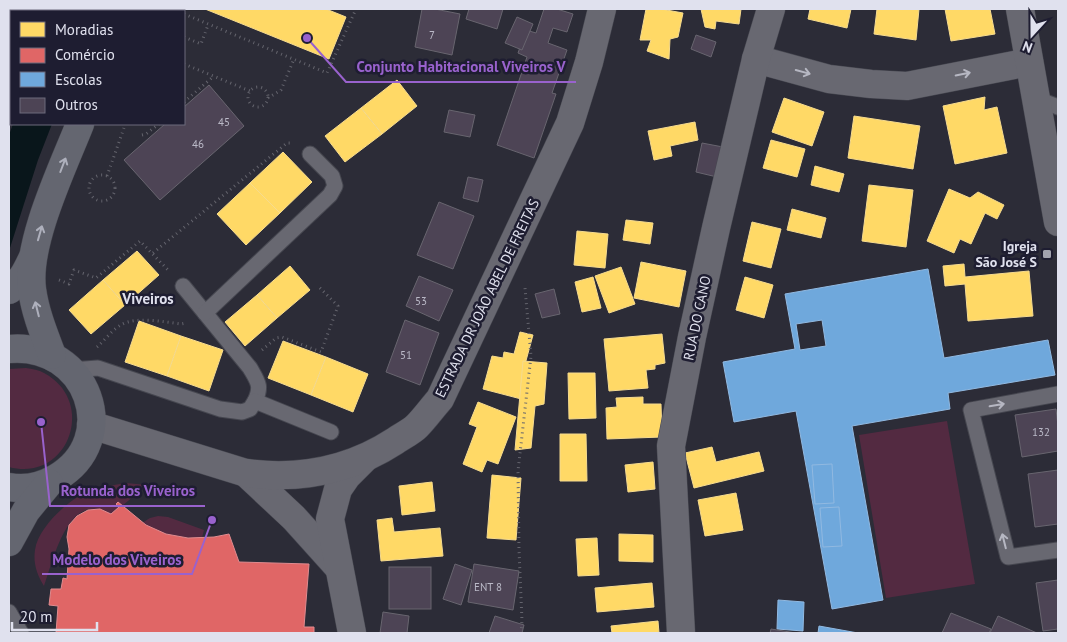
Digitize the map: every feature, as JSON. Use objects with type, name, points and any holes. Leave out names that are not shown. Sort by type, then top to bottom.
[{"type":"main road","points":[[9,290],[24,276],[32,259],[47,207],[80,125]]},
{"type":"main road","points":[[9,487],[32,487],[48,482],[64,473],[78,460],[87,443],[91,425],[90,405],[83,386],[62,362],[35,305],[32,288],[32,259]]},
{"type":"main road","points":[[9,349],[23,347],[38,350],[62,362]]},
{"type":"main road","points":[[9,542],[26,511],[48,482]]},
{"type":"street","name":"ESTRADA DR JOÃO ABEL DE FREITAS","points":[[91,425],[258,474],[304,475],[364,459],[416,427],[440,399],[570,123],[589,62],[602,9]]},
{"type":"street","name":"RUA DO CANO","points":[[680,633],[671,446],[712,246],[756,59],[771,9]]},
{"type":"street","points":[[1020,9],[1028,62],[1047,102],[1058,222]]},
{"type":"street","points":[[756,59],[829,79],[907,86],[1028,62]]},
{"type":"street","points":[[352,633],[330,519],[338,489],[347,476],[364,459]]},
{"type":"street","points":[[258,474],[339,568]]},
{"type":"lane","points":[[205,313],[330,195],[335,186],[332,176],[310,154]]},
{"type":"lane","points":[[62,362],[98,368],[227,410],[242,412],[250,409],[260,392],[259,384],[247,364],[182,286]]},
{"type":"lane","points":[[1058,394],[971,410],[1008,557],[1058,550]]},
{"type":"lane","points":[[255,401],[331,432]]},
{"type":"lane","points":[[9,612],[21,633]]},
{"type":"path","points":[[185,14],[327,73],[356,9]]},
{"type":"path","points":[[185,37],[201,44],[208,25]]},
{"type":"path","points":[[268,98],[281,90],[294,59]]},
{"type":"path","points":[[185,64],[250,91],[258,87],[262,88],[268,94],[267,103],[263,106],[255,106],[249,100],[250,91]]},
{"type":"path","points":[[185,101],[214,76]]},
{"type":"path","points":[[142,135],[158,125]]},
{"type":"path","points":[[107,176],[124,128]]},
{"type":"path","points":[[153,253],[287,143],[296,143],[310,154]]},
{"type":"path","points":[[100,175],[107,176],[114,183],[115,189],[109,198],[98,200],[90,192],[89,186],[95,177],[100,175]]},
{"type":"path","points":[[52,278],[69,284],[74,270],[96,278],[140,241],[182,286]]},
{"type":"path","points":[[521,633],[518,470],[530,356],[525,287],[527,279]]},
{"type":"path","points":[[247,364],[276,338],[282,336],[321,352],[338,306],[319,287]]},
{"type":"path","points":[[94,350],[120,325],[128,322],[141,320],[181,324],[193,322],[205,313]]},
{"type":"shaded area","points":[[13,125],[52,125],[38,160],[9,251],[9,135]]},
{"type":"shaded area","points":[[26,368],[42,372],[60,386],[70,402],[72,420],[69,437],[60,452],[47,463],[30,469],[9,467],[9,369]]},
{"type":"shaded area","points":[[947,421],[975,584],[886,598],[859,435]]},
{"type":"shaded area","points":[[126,483],[147,485],[122,506],[118,502],[116,504],[119,507],[111,514],[96,509],[84,511],[74,519],[65,530],[58,545],[44,586],[36,569],[35,550],[41,533],[47,525],[62,509],[85,493]]},
{"type":"shaded area","points":[[158,516],[168,517],[204,530],[202,538],[171,535],[142,523]]},
{"type":"building: Moradias","points":[[205,9],[326,9],[346,17],[329,59]]},
{"type":"building: Moradias","points":[[646,9],[661,9],[683,13],[678,37],[670,39],[669,59],[647,51],[651,40],[640,40]]},
{"type":"building: Moradias","points":[[701,9],[741,9],[739,24],[716,21],[715,29],[705,27]]},
{"type":"building: Moradias","points":[[810,9],[851,9],[847,28],[808,19]]},
{"type":"building: Moradias","points":[[877,9],[919,9],[916,40],[874,34]]},
{"type":"building: Moradias","points":[[945,9],[990,9],[995,34],[951,41]]},
{"type":"building: Moradias","points":[[397,80],[417,106],[382,134],[361,108]]},
{"type":"building: Moradias","points":[[985,97],[984,110],[997,107],[1007,153],[955,164],[943,106]]},
{"type":"building: Moradias","points":[[784,98],[824,112],[812,146],[772,132]]},
{"type":"building: Moradias","points":[[361,108],[382,134],[345,162],[325,136]]},
{"type":"building: Moradias","points":[[854,116],[920,126],[913,169],[848,158]]},
{"type":"building: Moradias","points":[[695,122],[698,140],[670,146],[672,156],[654,160],[648,131]]},
{"type":"building: Moradias","points":[[771,140],[805,149],[797,177],[763,168]]},
{"type":"building: Moradias","points":[[283,152],[312,182],[280,213],[250,183]]},
{"type":"building: Moradias","points":[[815,166],[844,174],[839,192],[811,185]]},
{"type":"building: Moradias","points":[[250,183],[280,213],[246,245],[217,214]]},
{"type":"building: Moradias","points":[[869,185],[913,190],[906,247],[862,241]]},
{"type":"building: Moradias","points":[[949,189],[970,198],[978,192],[1004,205],[997,219],[985,213],[971,244],[960,239],[954,253],[927,241]]},
{"type":"building: Moradias","points":[[792,209],[826,218],[821,238],[787,230]]},
{"type":"building: Moradias","points":[[626,220],[653,223],[650,244],[623,240]]},
{"type":"building: Moradias","points":[[752,222],[781,229],[771,268],[743,261]]},
{"type":"building: Moradias","points":[[577,231],[608,234],[605,268],[574,265]]},
{"type":"building: Moradias","points":[[137,251],[159,275],[125,305],[103,280]]},
{"type":"building: Moradias","points":[[641,262],[686,271],[679,307],[634,298]]},
{"type":"building: Moradias","points":[[964,264],[965,277],[1029,271],[1033,316],[968,321],[965,284],[945,286],[943,266]]},
{"type":"building: Moradias","points":[[290,266],[310,290],[277,318],[257,295]]},
{"type":"building: Moradias","points":[[621,267],[635,304],[609,313],[595,276]]},
{"type":"building: Moradias","points":[[593,277],[601,308],[582,312],[575,282]]},
{"type":"building: Moradias","points":[[745,277],[773,285],[764,318],[736,310]]},
{"type":"building: Moradias","points":[[103,280],[125,305],[91,334],[69,310]]},
{"type":"building: Moradias","points":[[257,295],[277,318],[245,346],[225,322]]},
{"type":"building: Moradias","points":[[139,321],[181,336],[167,376],[125,362]]},
{"type":"building: Moradias","points":[[520,332],[533,335],[524,368],[532,370],[525,400],[483,389],[492,356],[503,358],[504,352],[514,354]]},
{"type":"building: Moradias","points":[[662,334],[665,363],[655,365],[655,369],[646,370],[648,388],[609,391],[604,339]]},
{"type":"building: Moradias","points":[[181,336],[223,350],[209,391],[167,376]]},
{"type":"building: Moradias","points":[[283,341],[326,357],[311,395],[268,378]]},
{"type":"building: Moradias","points":[[326,357],[368,374],[353,412],[311,395]]},
{"type":"building: Moradias","points":[[523,361],[547,363],[544,404],[535,406],[531,448],[515,450]]},
{"type":"building: Moradias","points":[[568,373],[595,373],[596,418],[569,419]]},
{"type":"building: Moradias","points":[[643,397],[643,404],[661,404],[662,437],[607,439],[606,408],[617,407],[616,398]]},
{"type":"building: Moradias","points":[[478,402],[516,417],[498,464],[487,460],[482,472],[463,464],[477,427],[469,424]]},
{"type":"building: Moradias","points":[[560,434],[586,434],[587,481],[560,481]]},
{"type":"building: Moradias","points":[[712,447],[716,462],[759,452],[764,471],[694,488],[685,453]]},
{"type":"building: Moradias","points":[[653,462],[655,489],[628,492],[625,465]]},
{"type":"building: Moradias","points":[[492,475],[521,478],[516,540],[487,538]]},
{"type":"building: Moradias","points":[[432,482],[435,511],[402,515],[399,486]]},
{"type":"building: Moradias","points":[[736,493],[743,530],[705,536],[698,500]]},
{"type":"building: Moradias","points":[[392,518],[394,532],[440,528],[443,556],[381,561],[377,520]]},
{"type":"building: Moradias","points":[[619,534],[653,535],[653,562],[619,561]]},
{"type":"building: Moradias","points":[[597,538],[599,575],[578,576],[576,539]]},
{"type":"building: Moradias","points":[[652,583],[654,607],[597,612],[595,588]]},
{"type":"building: Moradias","points":[[658,621],[659,633],[612,633],[611,626]]},
{"type":"building: Comércio","points":[[118,502],[146,525],[166,534],[188,538],[214,537],[229,534],[239,562],[309,564],[304,627],[314,627],[314,633],[56,633],[58,606],[49,605],[51,589],[61,589],[63,578],[67,579],[69,549],[67,537],[69,525],[77,516],[88,510],[100,509],[111,514],[119,507],[116,504]]},
{"type":"building: Escolas","points":[[928,269],[944,358],[1048,340],[1055,375],[948,393],[950,409],[852,426],[883,600],[832,609],[796,411],[734,422],[723,362],[795,349],[785,294]],"holes":[[[822,320],[826,346],[800,350],[796,324]]]},
{"type":"building: Escolas","points":[[832,464],[834,503],[815,504],[812,465]]},
{"type":"building: Escolas","points":[[839,507],[842,546],[823,547],[820,508]]},
{"type":"building: Escolas","points":[[778,600],[804,602],[803,631],[777,629]]},
{"type":"building: Escolas","points":[[819,626],[858,633],[818,633]]},
{"type":"building: Outros","points":[[9,9],[29,9],[10,10],[9,78]]},
{"type":"building: Outros","points":[[422,9],[435,9],[460,14],[452,55],[415,47]]},
{"type":"building: Outros","points":[[469,9],[503,9],[497,29],[466,19]]},
{"type":"building: Outros","points":[[544,9],[557,9],[573,14],[567,32],[553,28],[548,43],[567,50],[552,93],[556,94],[534,158],[497,145],[527,57],[518,53],[526,30],[536,33]]},
{"type":"building: Outros","points":[[517,17],[533,24],[522,50],[505,43]]},
{"type":"building: Outros","points":[[696,35],[716,42],[711,57],[691,49]]},
{"type":"building: Outros","points":[[209,85],[244,126],[160,200],[124,160],[164,125],[185,125],[185,106]]},
{"type":"building: Outros","points":[[449,110],[475,115],[470,137],[444,132]]},
{"type":"building: Outros","points":[[702,143],[723,147],[717,177],[696,172]]},
{"type":"building: Outros","points":[[468,177],[483,180],[478,202],[463,198]]},
{"type":"building: Outros","points":[[439,202],[474,216],[453,269],[417,255]]},
{"type":"building: Outros","points":[[419,276],[453,290],[439,321],[406,306]]},
{"type":"building: Outros","points":[[554,289],[560,314],[542,318],[535,294]]},
{"type":"building: Outros","points":[[405,320],[439,333],[420,385],[386,372]]},
{"type":"building: Outros","points":[[1056,409],[1058,451],[1022,457],[1015,415]]},
{"type":"building: Outros","points":[[1058,470],[1058,524],[1035,527],[1028,474]]},
{"type":"building: Outros","points":[[455,564],[472,570],[461,605],[443,599]]},
{"type":"building: Outros","points":[[474,564],[519,571],[513,610],[468,602]]},
{"type":"building: Outros","points":[[389,567],[431,567],[431,609],[389,609]]},
{"type":"building: Outros","points":[[1058,580],[1058,629],[1043,631],[1036,583]]},
{"type":"building: Outros","points":[[383,612],[409,616],[407,633],[380,633]]},
{"type":"building: Outros","points":[[951,613],[991,629],[989,633],[942,633]]},
{"type":"building: Outros","points":[[495,616],[524,625],[522,633],[489,633]]},
{"type":"building: Outros","points":[[998,616],[1037,633],[990,633]]},
{"type":"building: Outros","points":[[771,629],[796,633],[770,633]]},
{"type":"place","name":"Conjunto Habitacional Viveiros V","points":[[307,38]]},
{"type":"place","name":"Igreja São José S","points":[[1047,254]]},
{"type":"place","name":"Rotunda dos Viveiros","points":[[41,422]]},
{"type":"place","name":"Modelo dos Viveiros","points":[[212,520]]},
{"type":"district","name":"Viveiros","points":[[148,299]]}]
